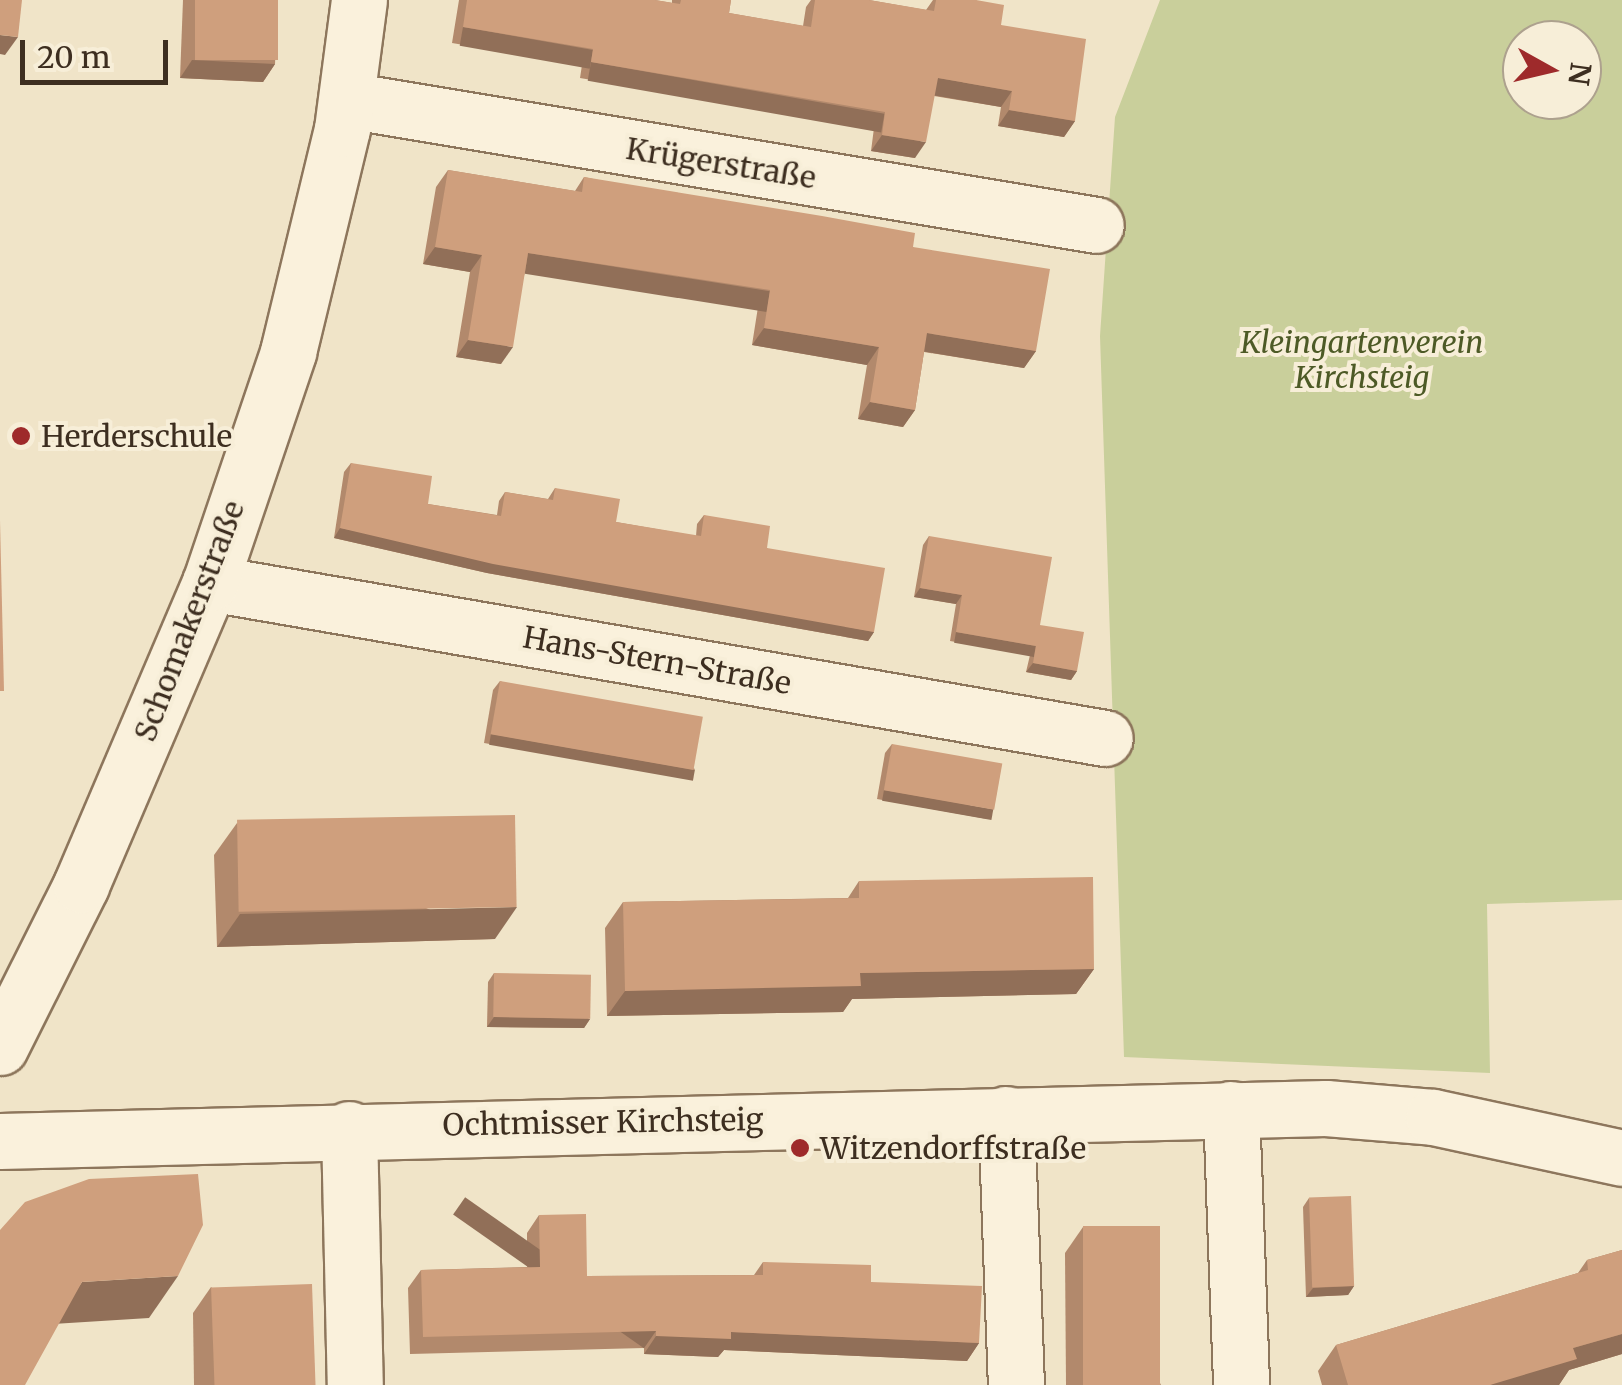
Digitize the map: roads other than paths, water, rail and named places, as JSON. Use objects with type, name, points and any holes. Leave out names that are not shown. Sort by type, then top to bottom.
[{"type":"street","name":"Schomakerstraße","points":[[0,1047],[81,885],[210,583],[288,352],[347,100],[360,0]]},
{"type":"street","name":"Krügerstraße","points":[[347,100],[1096,225]]},
{"type":"street","name":"Hans-Stern-Straße","points":[[210,583],[1105,738]]},
{"type":"street","name":"Ochtmisser Kirchsteig","points":[[0,1142],[349,1129],[1231,1110],[1434,1116],[1622,1158]]},
{"type":"street","points":[[1231,1110],[1241,1385]]},
{"type":"street","points":[[1006,1114],[1016,1385]]},
{"type":"street","points":[[349,1129],[355,1385]]},
{"type":"place","name":"Herderschule","points":[[21,436]]},
{"type":"place","name":"Witzendorffstraße","points":[[800,1148]]},
{"type":"park label","name":"Kleingartenverein Kirchsteig","points":[[1362,359]]}]
